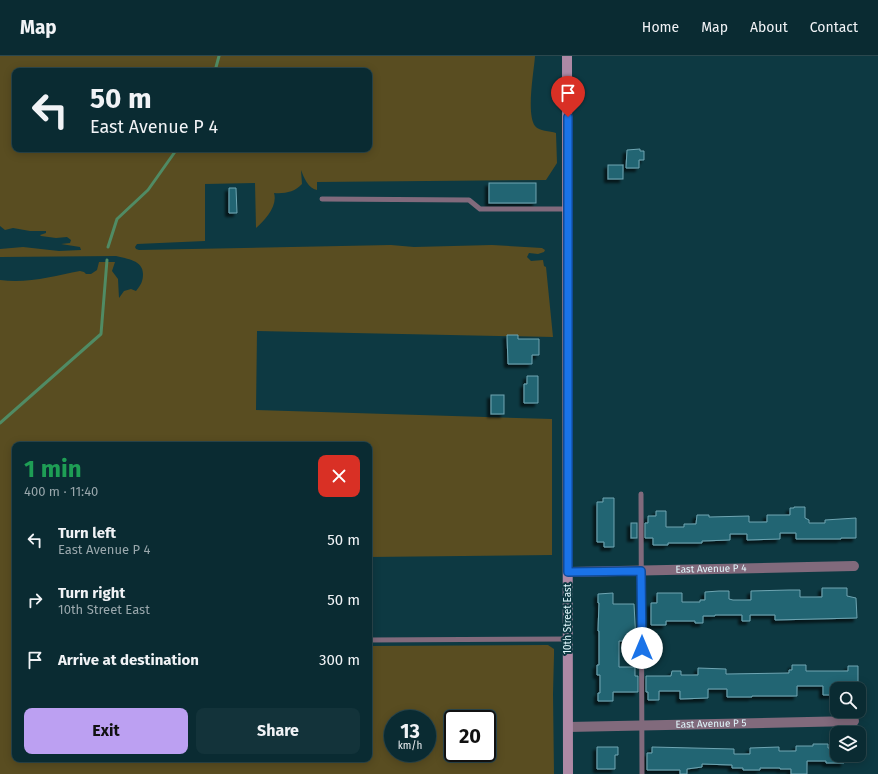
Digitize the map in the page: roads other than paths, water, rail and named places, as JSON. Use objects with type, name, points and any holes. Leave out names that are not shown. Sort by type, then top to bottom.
[{"type":"main road","name":"10th Street East","points":[[567,56],[568,774]]},
{"type":"street","name":"East Avenue P 4","points":[[568,572],[854,566]]},
{"type":"street","name":"East Avenue P 5","points":[[568,727],[854,721]]},
{"type":"lane","points":[[322,199],[469,200],[480,209],[568,209]]},
{"type":"lane","points":[[641,494],[642,774]]},
{"type":"lane","points":[[372,640],[568,639]]},
{"type":"waterway","points":[[216,68],[219,56]]},
{"type":"waterway","points":[[108,247],[117,219],[148,190],[175,152]]},
{"type":"waterway","points":[[0,423],[101,334],[107,260]]}]
